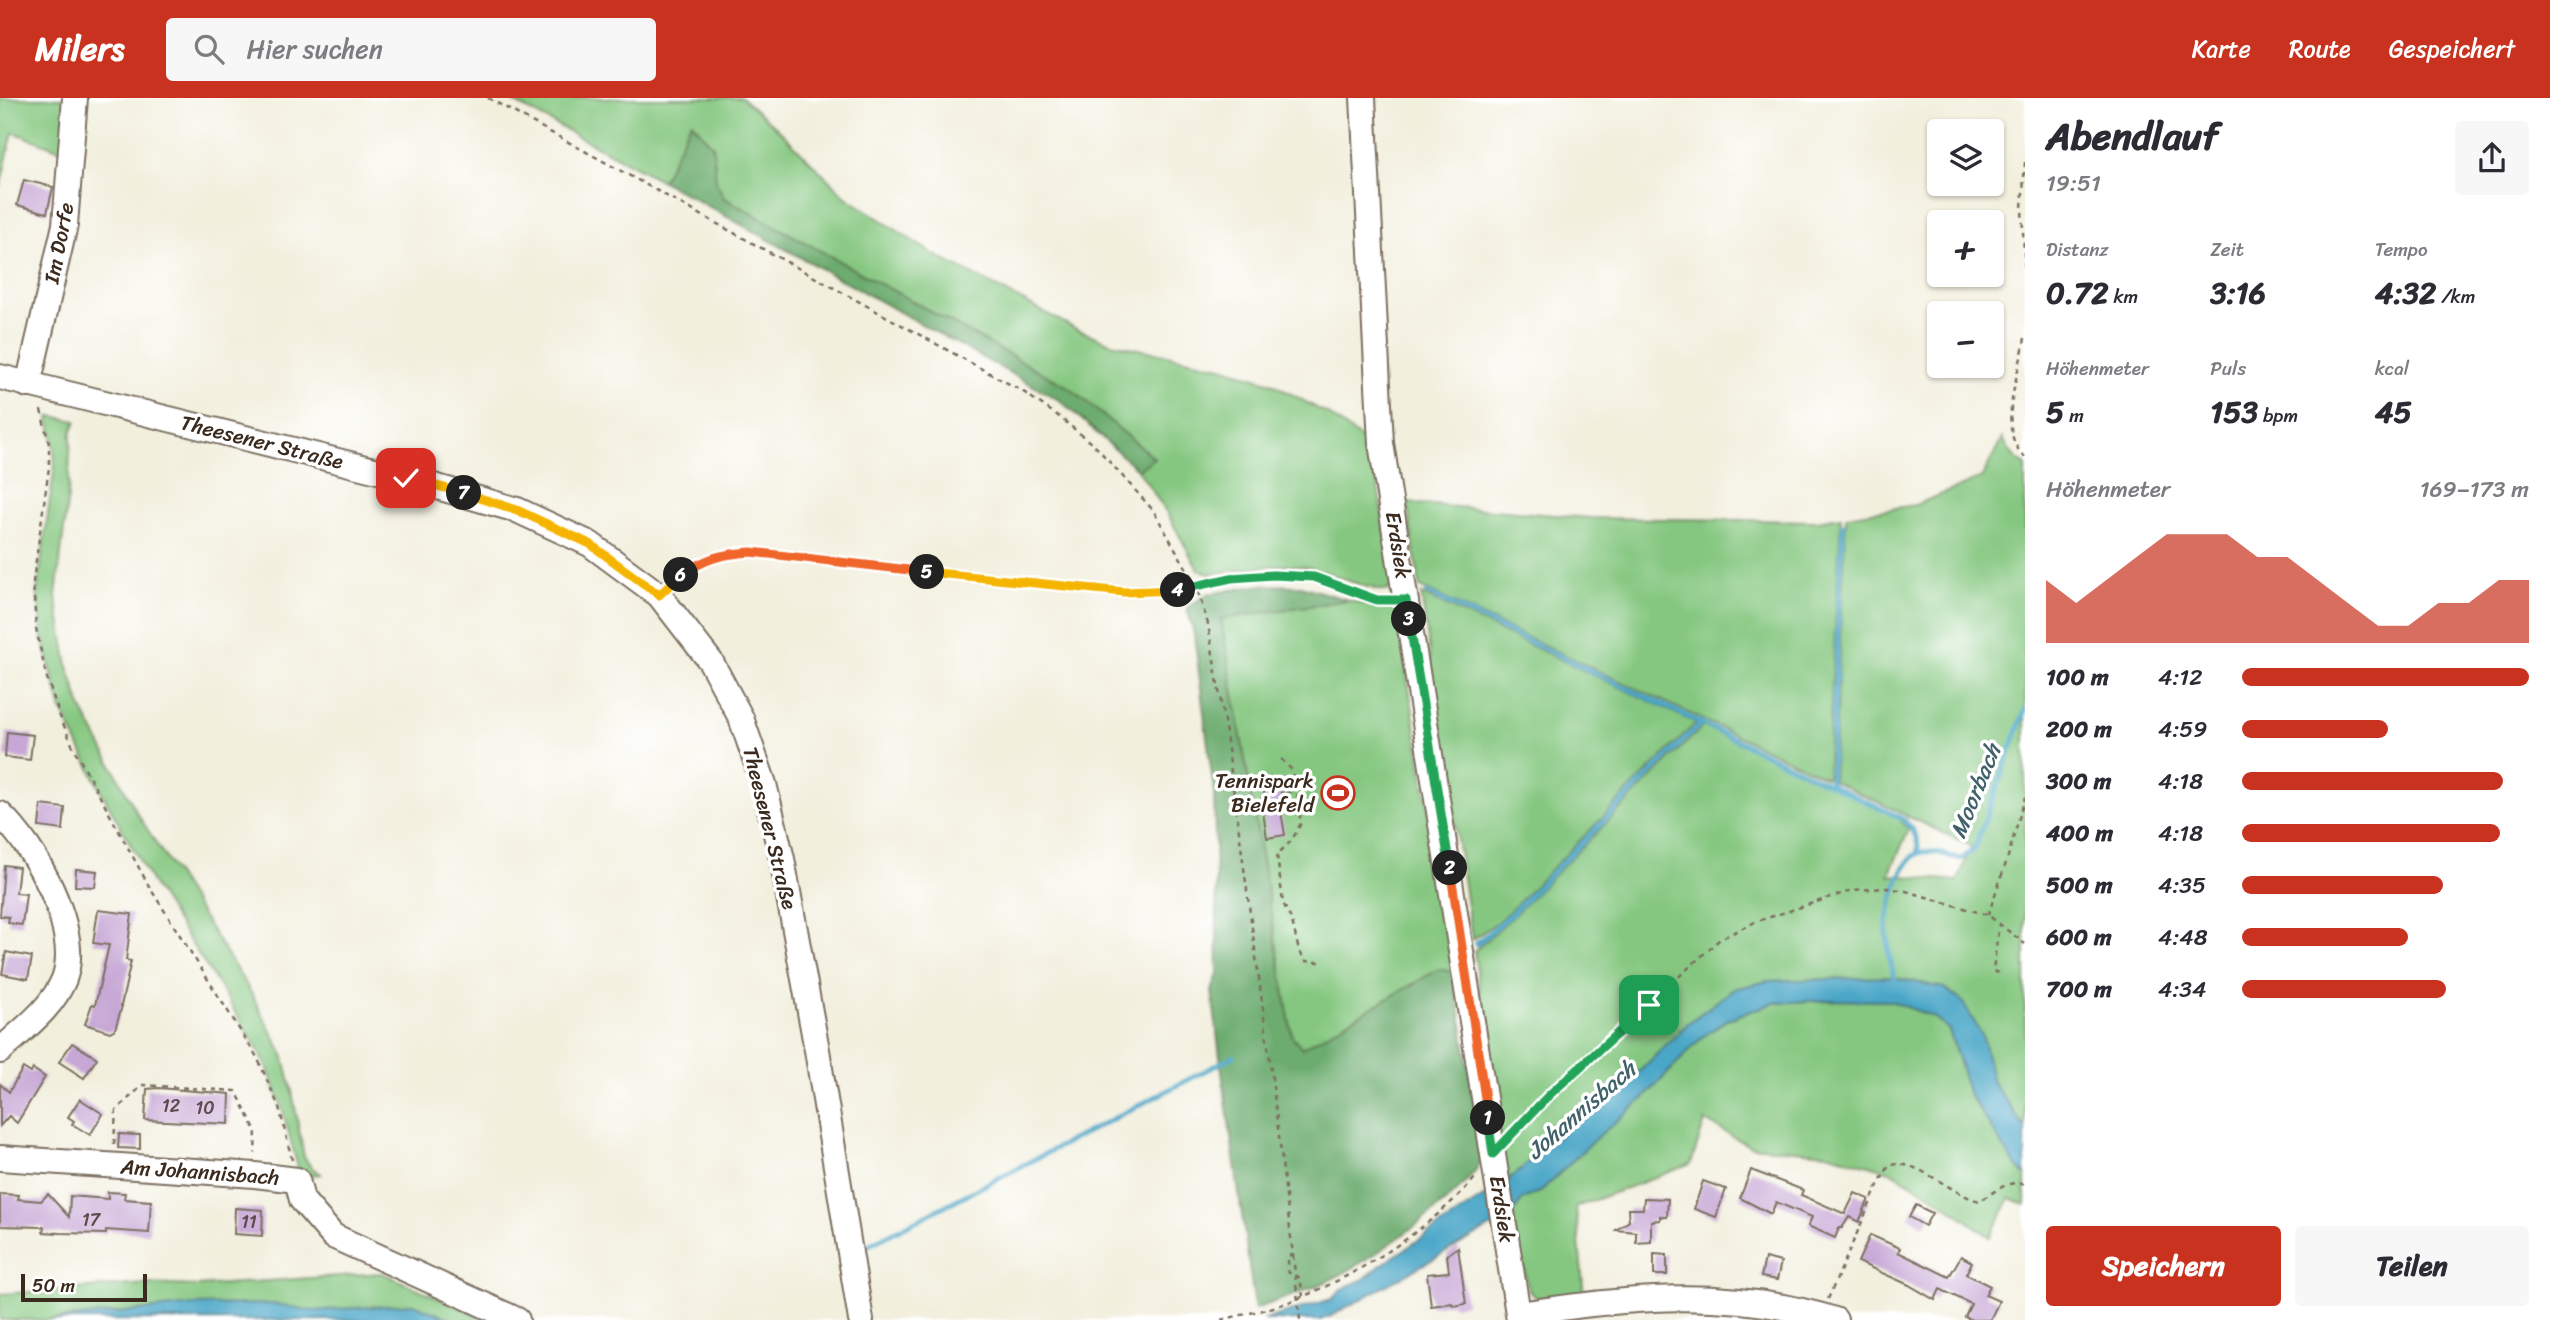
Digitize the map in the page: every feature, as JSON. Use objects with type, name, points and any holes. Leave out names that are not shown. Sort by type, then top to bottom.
[{"type":"street","name":"Im Dorfe","points":[[28,385],[65,225],[75,98]]},
{"type":"street","name":"Erdsiek","points":[[1363,98],[1381,443],[1519,1317]]},
{"type":"street","name":"Theesener Straße","points":[[0,377],[406,478],[517,510],[590,544],[659,595],[711,662],[741,718],[764,783],[782,859],[861,1320]]},
{"type":"street","points":[[0,814],[24,841],[48,881],[60,912],[67,942],[67,967],[56,993],[39,1016],[4,1039]]},
{"type":"street","name":"Am Johannisbach","points":[[0,1158],[297,1180],[302,1200],[333,1236],[517,1320]]},
{"type":"street","points":[[1519,1317],[1626,1300],[1678,1297],[1736,1300],[1829,1319]]},
{"type":"path","points":[[488,98],[1022,391],[1061,418],[1097,448],[1153,510],[1196,585],[1208,624],[1225,727],[1270,1061],[1300,1320]]},
{"type":"path","points":[[2025,162],[2022,208],[2025,276]]},
{"type":"path","points":[[2025,338],[2011,401],[2010,425],[2016,449],[2025,457]]},
{"type":"path","points":[[28,385],[40,407],[49,444],[49,467],[33,582],[36,628],[46,675],[59,714],[74,749],[150,888],[257,1057],[279,1107],[297,1180]]},
{"type":"path","points":[[659,595],[701,561],[724,554],[751,552],[1124,592],[1177,590],[1252,577],[1314,577],[1377,600],[1406,600]]},
{"type":"path","points":[[1281,759],[1292,770],[1300,808],[1300,825],[1292,839],[1277,855],[1283,903],[1292,921],[1299,951],[1306,961],[1320,962]]},
{"type":"path","points":[[1988,915],[2025,797]]},
{"type":"path","points":[[1221,1320],[1303,1296],[1358,1271],[1415,1231],[1495,1164],[1549,1095],[1720,939],[1755,922],[1853,890],[1886,888],[1906,891],[1988,915],[2025,944]]},
{"type":"path","points":[[1998,973],[1993,971],[1999,924]]},
{"type":"path","points":[[113,1165],[116,1110],[143,1085],[236,1091],[256,1131],[255,1175]]},
{"type":"path","points":[[1829,1319],[1879,1183],[1889,1166],[1908,1164],[1941,1184],[1980,1201],[2009,1183],[2018,1182],[2025,1185]]},
{"type":"path","points":[[1293,1255],[1287,1259],[1288,1272],[1300,1278],[1303,1296]]},
{"type":"green space","points":[[0,98],[69,98],[66,152],[13,132],[0,187]]},
{"type":"green space","points":[[506,98],[742,98],[780,131],[846,197],[933,254],[1076,329],[1111,343],[1222,367],[1271,383],[1326,413],[1364,441],[1373,455],[1393,584],[1387,591],[1375,589],[1315,569],[1291,565],[1209,574],[1198,569],[1167,513],[1138,470],[1153,457],[1070,388],[724,198],[716,182],[713,146],[692,122],[662,181]]},
{"type":"green space","points":[[691,122],[713,146],[716,182],[724,198],[1070,388],[1154,458],[1138,470],[1061,401],[662,181]]},
{"type":"green space","points":[[51,416],[76,421],[71,433],[68,495],[56,596],[68,666],[81,707],[137,813],[250,991],[283,1054],[304,1157],[312,1168],[321,1174],[300,1176],[282,1108],[266,1064],[155,888],[103,795],[62,711],[43,641],[37,591],[55,464],[49,418]]},
{"type":"green space","points":[[2002,438],[2014,457],[2025,464],[2025,1128],[1993,1083],[1982,1035],[1944,988],[1891,977],[1768,981],[1734,989],[1688,1023],[1641,1070],[1506,1182],[1474,951],[1509,920],[1703,726],[1899,818],[1909,829],[1889,875],[1958,881],[1971,846],[1833,781],[1846,516],[1915,505],[1982,478]]},
{"type":"green space","points":[[1407,503],[1591,518],[1816,521],[1841,517],[1827,778],[1420,587]]},
{"type":"green space","points":[[1262,585],[1301,586],[1348,600],[1221,619],[1292,1036],[1302,1048],[1439,969],[1454,972],[1482,1158],[1459,1189],[1394,1241],[1326,1282],[1255,1309],[1212,991],[1218,973],[1214,793],[1194,634],[1187,608],[1207,594]]},
{"type":"green space","points":[[1421,594],[1696,723],[1504,917],[1472,940]]},
{"type":"green space","name":"Tennispark Bielefeld","points":[[1348,600],[1397,611],[1454,972],[1439,969],[1302,1048],[1292,1037],[1221,618]]},
{"type":"green space","points":[[1891,1001],[1934,1017],[1949,1030],[1969,1094],[2014,1163],[2025,1175],[2025,1205],[2010,1198],[1990,1237],[1939,1200],[1890,1171],[1827,1153],[1750,1146],[1705,1121],[1691,1164],[1576,1207],[1584,1297],[1537,1298],[1529,1291],[1511,1215],[1523,1199],[1540,1192],[1595,1139],[1644,1098],[1701,1038],[1728,1019],[1773,1003]]},
{"type":"green space","points":[[382,1273],[488,1320],[453,1320],[413,1304],[313,1311],[276,1304],[192,1305],[51,1320],[0,1320],[0,1294],[147,1284],[197,1286]]},
{"type":"water","points":[[1891,977],[1944,988],[1962,1001],[1982,1035],[1993,1083],[2025,1128],[2025,1175],[2014,1163],[1969,1094],[1949,1030],[1934,1017],[1891,1001],[1773,1003],[1728,1019],[1701,1038],[1644,1098],[1595,1139],[1540,1192],[1523,1199],[1511,1215],[1331,1316],[1320,1320],[1263,1320],[1332,1299],[1341,1289],[1364,1279],[1506,1182],[1592,1107],[1641,1070],[1688,1023],[1734,989],[1768,981]]},
{"type":"water","points":[[276,1304],[313,1311],[413,1304],[453,1320],[51,1320],[192,1305]]},
{"type":"building","points":[[24,180],[53,187],[47,213],[17,205]]},
{"type":"building","points":[[7,732],[33,735],[30,760],[5,757]]},
{"type":"building","points":[[1288,779],[1290,792],[1281,793],[1282,800],[1279,800],[1285,835],[1267,838],[1261,799],[1265,798],[1263,783]]},
{"type":"building","points":[[41,805],[65,808],[63,830],[39,827]]},
{"type":"building","points":[[4,865],[19,867],[16,893],[26,894],[22,925],[8,923],[9,917],[0,916]]},
{"type":"building","points":[[76,869],[97,871],[95,887],[75,886]]},
{"type":"building","points":[[98,910],[132,914],[126,960],[131,961],[122,1006],[115,1029],[110,1032],[85,1024],[92,1004],[95,1005],[109,945],[93,943]]},
{"type":"building","points":[[6,952],[32,957],[28,979],[2,974]]},
{"type":"building","points":[[72,1043],[97,1058],[84,1078],[59,1062]]},
{"type":"building","points":[[23,1068],[31,1073],[33,1069],[45,1077],[17,1123],[9,1116],[0,1126],[0,1084],[9,1092]]},
{"type":"building","points":[[147,1089],[230,1094],[229,1124],[145,1120]]},
{"type":"building","points":[[80,1099],[103,1114],[90,1135],[72,1124],[74,1121],[68,1117]]},
{"type":"building","points":[[119,1134],[140,1135],[140,1149],[118,1148]]},
{"type":"building","points":[[1751,1170],[1803,1190],[1801,1195],[1845,1214],[1855,1193],[1869,1199],[1859,1222],[1849,1217],[1842,1228],[1839,1228],[1835,1238],[1808,1226],[1812,1217],[1776,1202],[1771,1214],[1740,1198]]},
{"type":"building","points":[[1703,1181],[1726,1189],[1716,1217],[1694,1209]]},
{"type":"building","points":[[108,1192],[125,1193],[124,1199],[151,1201],[149,1233],[106,1230],[106,1234],[60,1233],[43,1232],[44,1227],[0,1226],[0,1194],[19,1195],[18,1199],[41,1201],[48,1194],[69,1217],[70,1196],[108,1199]]},
{"type":"building","points":[[1644,1198],[1668,1199],[1667,1217],[1660,1216],[1660,1220],[1651,1221],[1651,1242],[1636,1243],[1636,1232],[1616,1230],[1629,1221],[1628,1209],[1643,1209]]},
{"type":"building","points":[[1916,1205],[1932,1213],[1925,1226],[1909,1217]]},
{"type":"building","points":[[235,1208],[263,1210],[262,1236],[234,1234]]},
{"type":"building","points":[[1870,1235],[1900,1248],[1898,1252],[1949,1277],[1961,1256],[1972,1262],[1966,1274],[1990,1286],[1985,1295],[1999,1301],[1990,1320],[1972,1320],[1965,1317],[1971,1304],[1940,1289],[1935,1300],[1858,1262]]},
{"type":"building","points":[[1458,1247],[1466,1304],[1431,1306],[1427,1274],[1449,1272],[1447,1255]]},
{"type":"building","points":[[1654,1254],[1667,1255],[1667,1275],[1654,1275]]},
{"type":"building","points":[[1765,1258],[1781,1262],[1777,1280],[1761,1277]]},
{"type":"waterway","points":[[1830,784],[1843,525]]},
{"type":"waterway","points":[[1427,593],[1905,820],[1917,839],[1917,853]]},
{"type":"waterway","name":"Moorbach","points":[[1895,983],[1887,927],[1900,876],[1912,857],[1919,853],[1935,852],[1961,859],[1974,850],[2025,710]]},
{"type":"waterway","points":[[1476,944],[1507,918],[1701,723]]},
{"type":"waterway","points":[[869,1245],[1234,1056]]},
{"type":"place","name":"Tennispark Bielefeld","points":[[1338,793]]},
{"type":"route","points":[[406,478],[470,495],[551,524],[590,544],[659,595],[701,561],[724,554],[751,552],[1124,592],[1177,590],[1231,578],[1273,575],[1314,577],[1377,600],[1406,600],[1462,941],[1493,1154],[1549,1095],[1649,1005]]},
{"type":"water label","name":"Johannisbach","points":[[1581,1110]]}]
